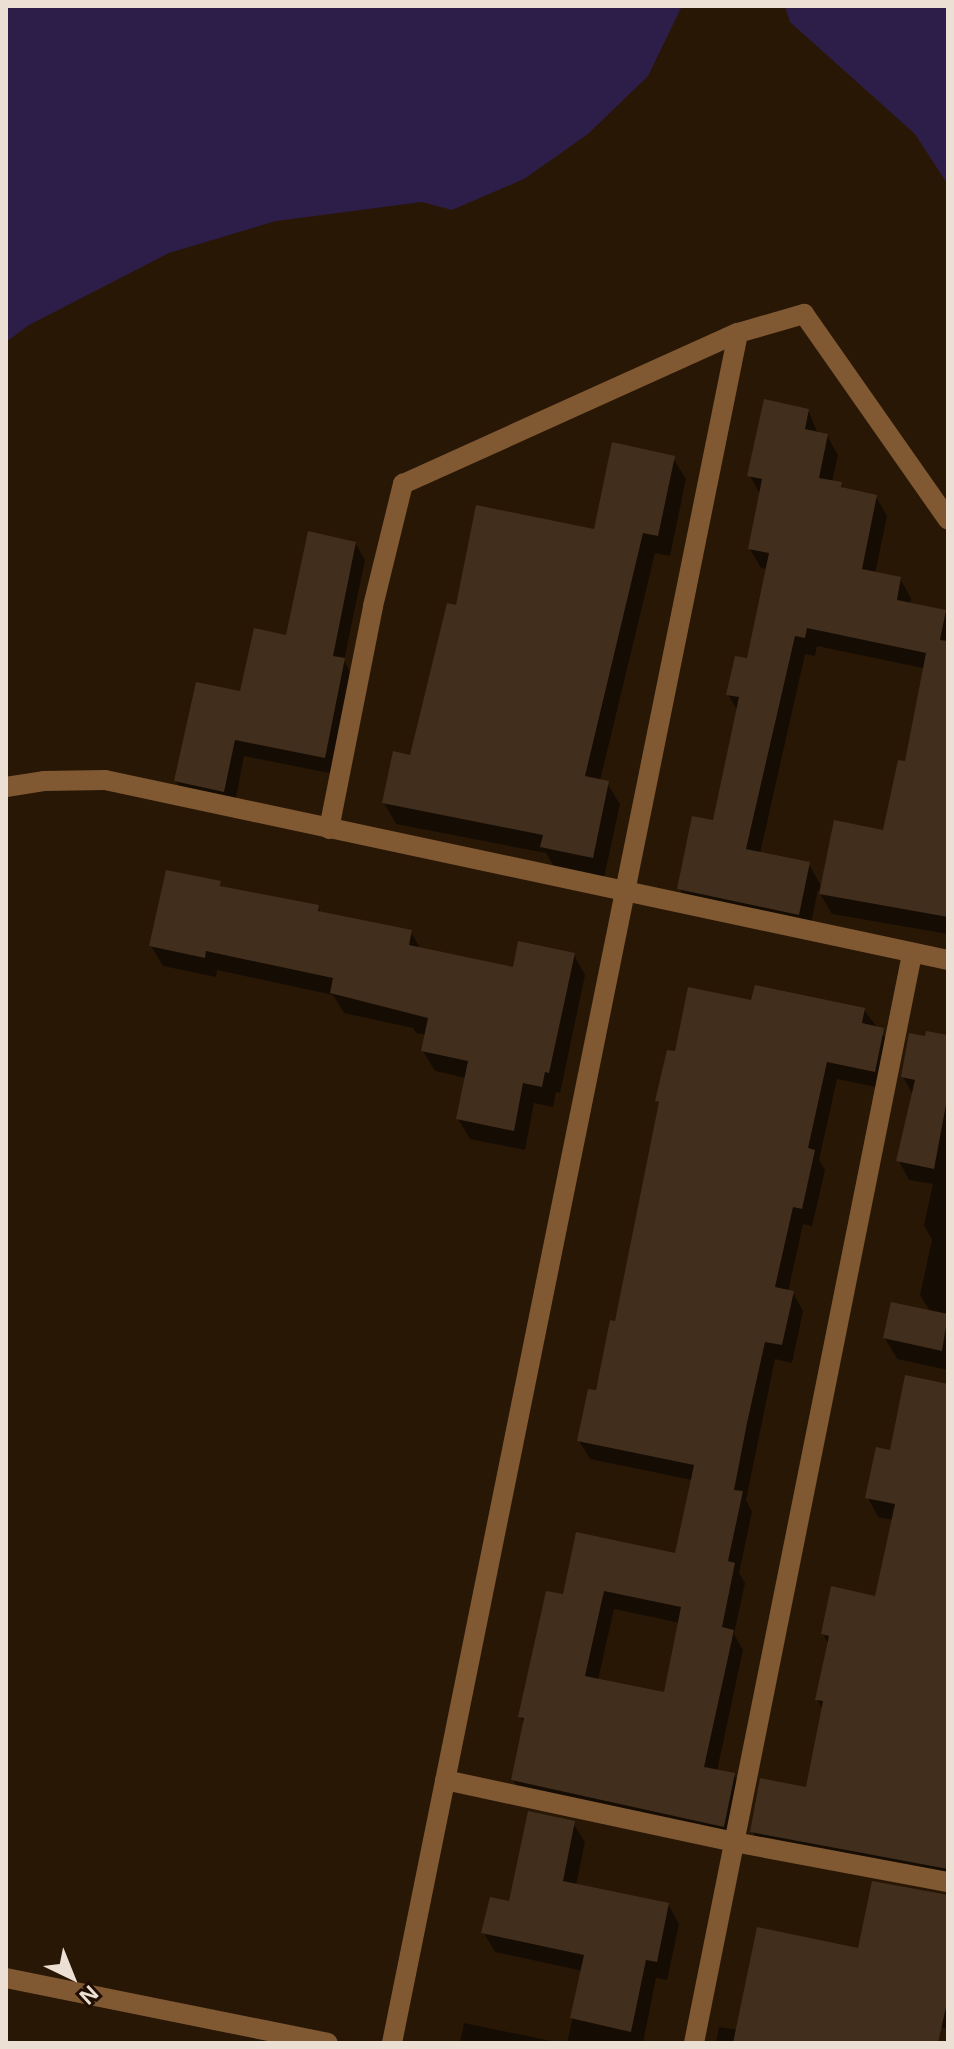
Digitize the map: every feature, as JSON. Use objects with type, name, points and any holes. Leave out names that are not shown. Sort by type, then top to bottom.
[{"type":"street","points":[[329,829],[373,606],[403,484],[738,333],[804,314],[948,520]]},
{"type":"street","points":[[392,2043],[738,333]]},
{"type":"street","points":[[6,787],[44,781],[105,780],[948,960]]},
{"type":"street","points":[[694,2043],[912,954]]},
{"type":"street","points":[[445,1780],[734,1842],[948,1882]]},
{"type":"street","points":[[6,1978],[328,2043]]},
{"type":"shaded area","points":[[6,6],[682,6],[648,76],[588,134],[524,179],[452,210],[422,202],[276,221],[169,253],[29,325],[6,342]]},
{"type":"shaded area","points":[[785,6],[948,6],[948,185],[915,134],[790,22]]},
{"type":"building","points":[[764,399],[809,409],[805,429],[828,434],[819,478],[842,482],[841,487],[877,495],[862,569],[901,577],[897,600],[946,610],[940,640],[948,641],[948,917],[819,894],[834,820],[883,830],[898,760],[905,761],[926,653],[807,628],[805,638],[795,636],[746,849],[810,862],[799,915],[677,889],[692,816],[713,820],[739,697],[726,695],[735,656],[747,658],[769,553],[748,549],[762,479],[747,476]]},
{"type":"building","points":[[612,442],[675,456],[658,536],[643,533],[585,776],[609,781],[593,858],[540,847],[543,835],[382,803],[393,751],[410,755],[447,603],[456,605],[476,505],[594,529]]},
{"type":"building","points":[[308,531],[356,542],[333,656],[345,658],[325,758],[235,740],[224,792],[174,781],[196,682],[240,691],[254,628],[286,635]]},
{"type":"building","points":[[166,870],[221,881],[220,886],[319,905],[318,911],[412,930],[409,945],[513,967],[518,941],[575,953],[549,1073],[545,1072],[542,1087],[523,1083],[514,1131],[456,1119],[468,1061],[421,1051],[428,1018],[330,993],[333,978],[206,951],[205,958],[149,946]]},
{"type":"building","points":[[755,985],[865,1008],[862,1023],[884,1028],[875,1072],[827,1062],[808,1148],[815,1150],[802,1209],[793,1207],[775,1287],[794,1291],[782,1345],[765,1342],[747,1423],[734,1490],[743,1491],[728,1561],[735,1563],[722,1627],[734,1630],[704,1767],[735,1773],[724,1827],[511,1780],[524,1718],[518,1717],[546,1591],[563,1594],[576,1532],[675,1553],[694,1465],[577,1441],[588,1389],[596,1390],[610,1320],[615,1321],[659,1102],[655,1101],[667,1050],[675,1051],[688,987],[751,1000]],"holes":[[[604,1591],[681,1607],[664,1692],[585,1676]]]},
{"type":"building","points":[[926,1031],[948,1035],[948,1094],[934,1169],[896,1161],[915,1080],[901,1077],[909,1033],[925,1036]]},
{"type":"building","points":[[891,1302],[948,1314],[942,1351],[883,1338]]},
{"type":"building","points":[[905,1375],[948,1384],[948,1869],[750,1832],[760,1778],[806,1787],[823,1701],[815,1700],[829,1636],[821,1634],[831,1586],[875,1596],[895,1504],[865,1498],[876,1447],[890,1450]]},
{"type":"building","points":[[528,1811],[575,1821],[563,1881],[669,1903],[657,1962],[646,1960],[631,2032],[570,2018],[584,1955],[481,1933],[490,1897],[509,1901]]},
{"type":"building","points":[[872,1881],[948,1895],[948,1998],[938,2043],[733,2043],[757,1927],[858,1948]]}]
